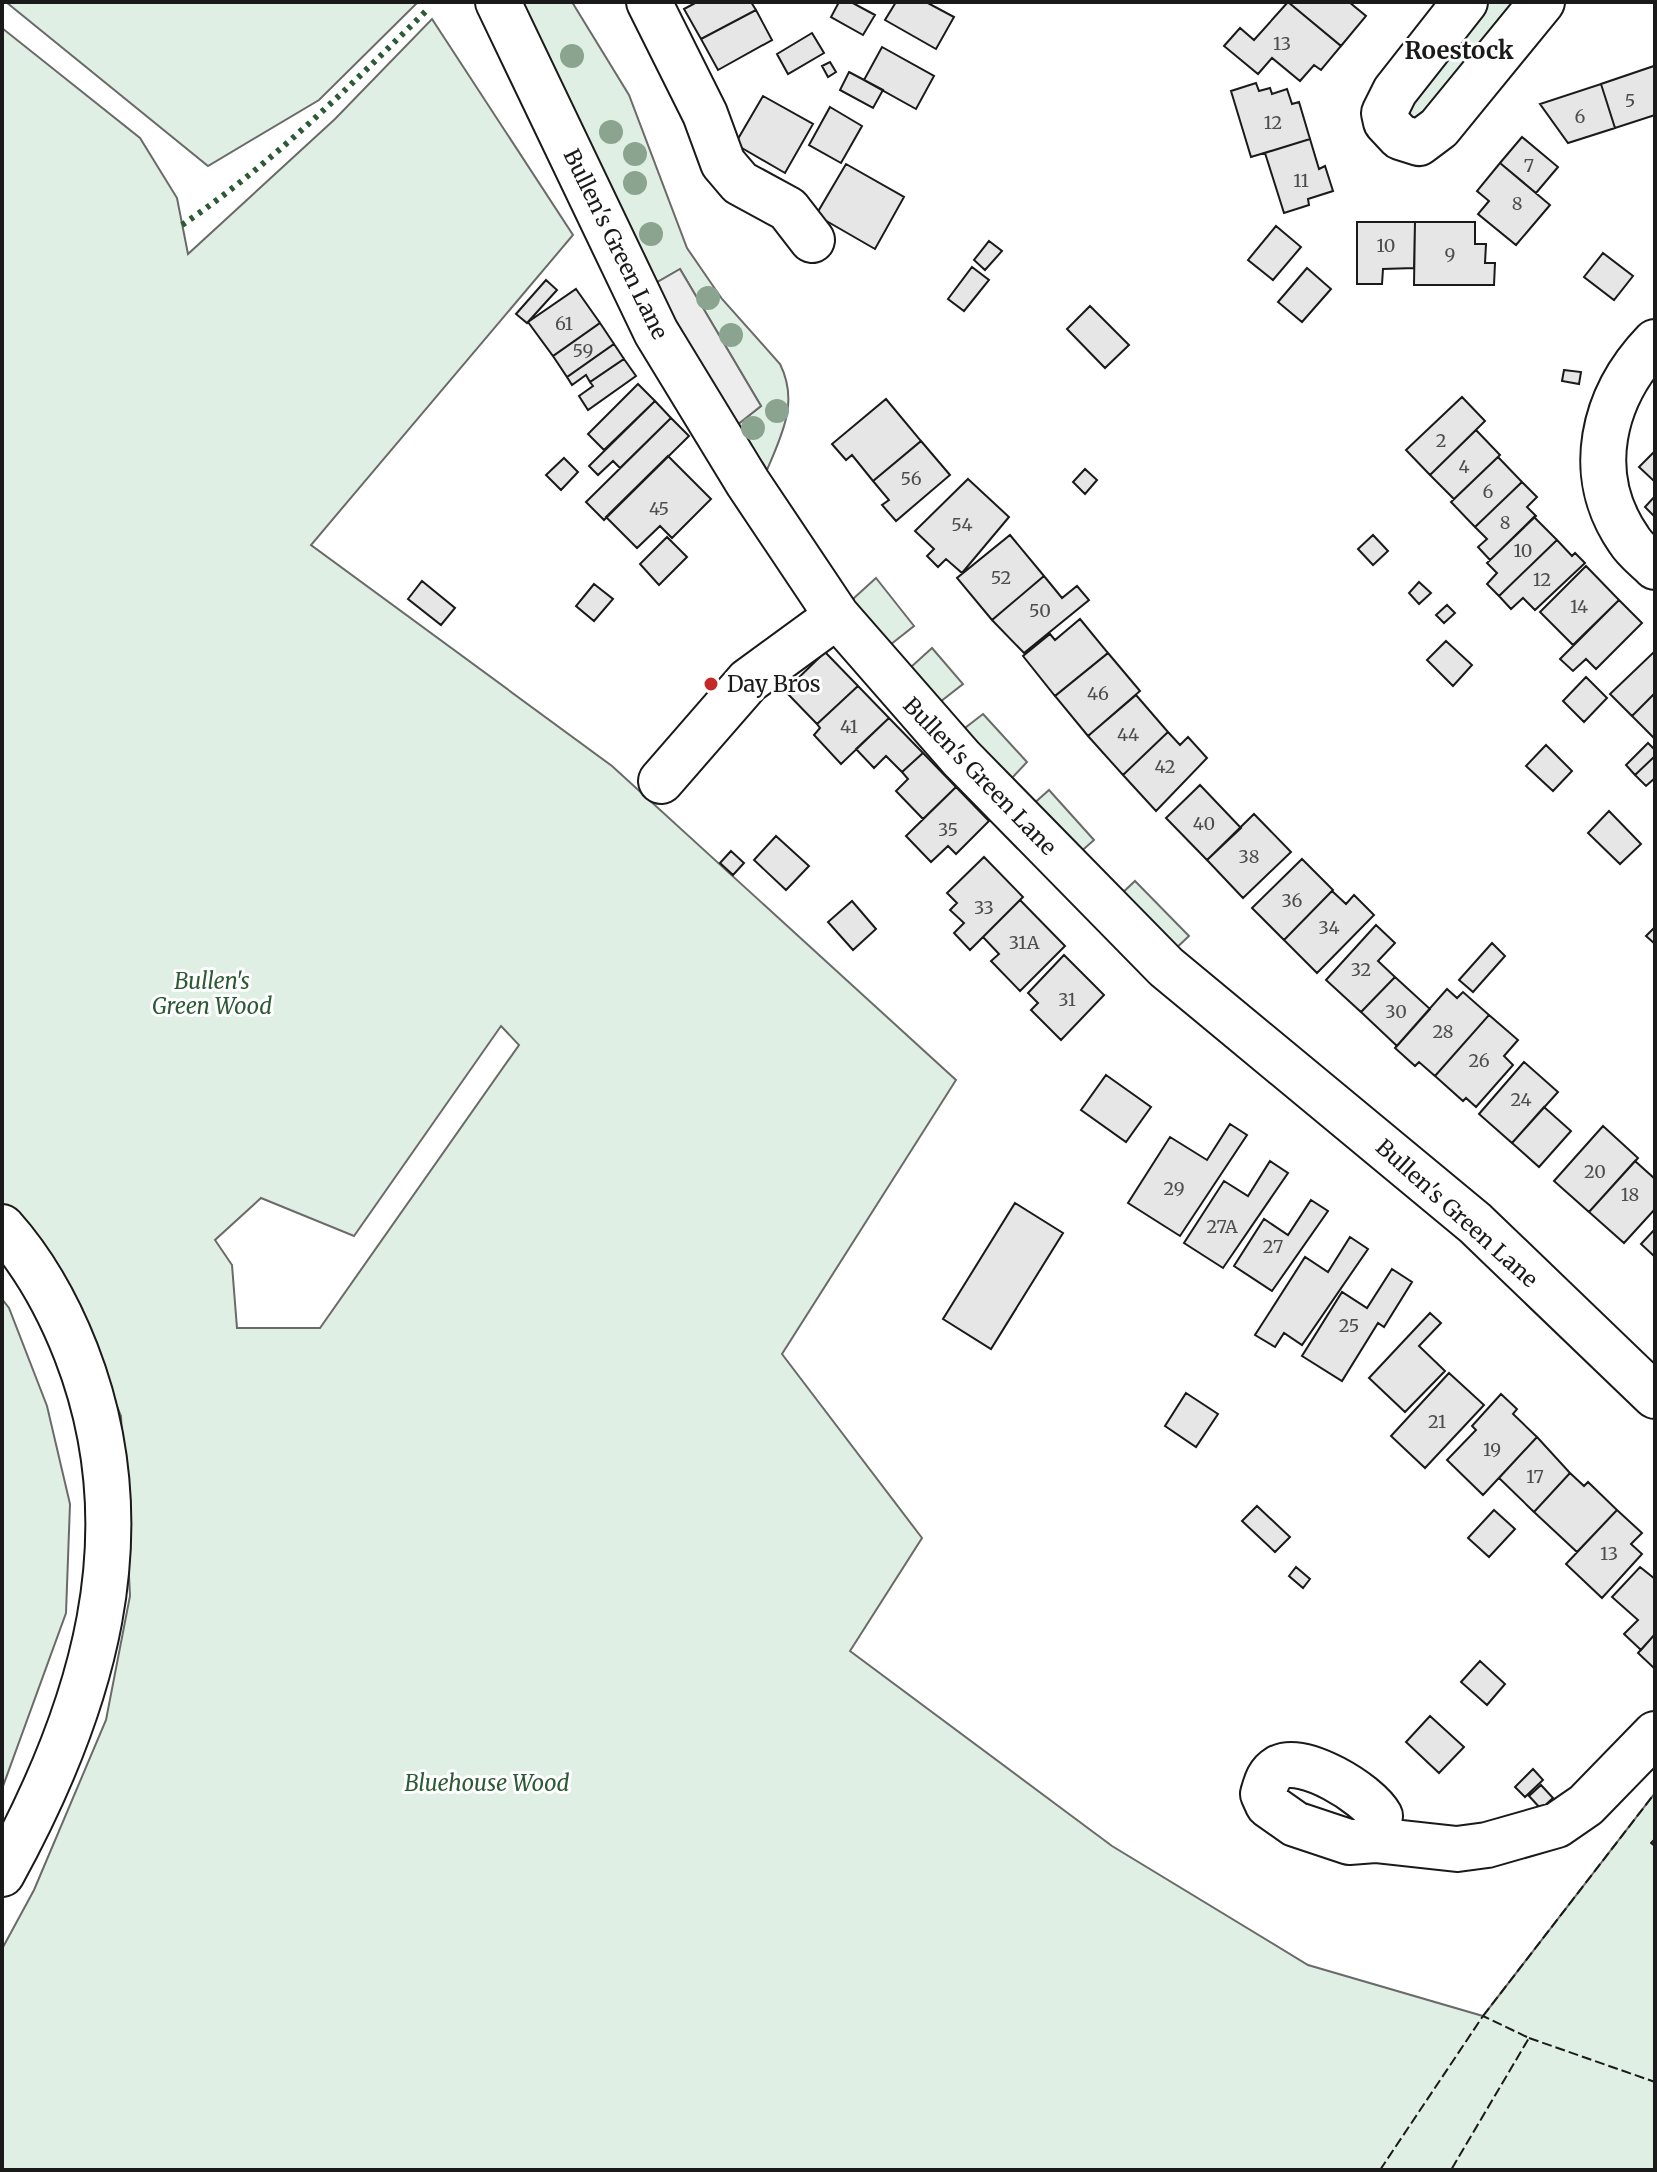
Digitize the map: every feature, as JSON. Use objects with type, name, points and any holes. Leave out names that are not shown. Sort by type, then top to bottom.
[{"type":"main road","name":"Bullen's Green Lane","points":[[498,2],[656,332],[748,483],[837,616],[961,758],[1166,967],[1475,1223],[1655,1396]]},
{"type":"main road","points":[[649,2],[699,100],[723,163],[740,183],[788,209],[812,240]]},
{"type":"main road","points":[[1465,2],[1388,101],[1386,122],[1408,141],[1419,143],[1430,138],[1542,2]]},
{"type":"main road","points":[[1655,342],[1617,392],[1604,429],[1604,467],[1611,501],[1629,541],[1655,567]]},
{"type":"main road","points":[[661,781],[748,681],[837,616]]},
{"type":"main road","points":[[2,1227],[59,1308],[83,1370],[99,1423],[108,1482],[110,1539],[106,1592],[93,1659],[43,1790],[2,1874]]},
{"type":"main road","points":[[1375,1840],[1413,1847],[1457,1849],[1487,1845],[1557,1825],[1586,1805],[1655,1734]]},
{"type":"green space","points":[[6,2],[418,2],[319,100],[208,166]]},
{"type":"green space","points":[[515,2],[572,2],[629,95],[687,248],[722,299],[780,364],[786,378],[788,405],[783,431],[767,470],[737,425],[761,406],[680,269],[654,284]]},
{"type":"green space","points":[[1477,2],[1519,2],[1411,127],[1402,96]]},
{"type":"green space","points":[[432,19],[573,235],[311,545],[612,766],[956,1080],[782,1354],[922,1538],[850,1651],[1112,1846],[1308,1965],[1483,2016],[1655,1793],[1655,2170],[2,2170],[2,1949],[34,1890],[106,1720],[130,1596],[121,1416],[53,1259],[2,1204],[2,28],[140,138],[177,198],[188,254],[335,119]],"holes":[[[501,1026],[519,1045],[320,1328],[237,1328],[232,1265],[215,1240],[261,1198],[354,1236]]]},
{"type":"green space","points":[[876,578],[914,626],[890,645],[853,606],[854,598]]},
{"type":"green space","points":[[932,648],[963,684],[940,702],[914,679],[911,667]]},
{"type":"green space","points":[[983,714],[1027,762],[1011,779],[967,740],[965,728]]},
{"type":"green space","points":[[1049,790],[1094,840],[1076,856],[1031,806]]},
{"type":"green space","points":[[1135,881],[1189,936],[1172,952],[1118,897]]},
{"type":"green space","points":[[2,1299],[9,1308],[47,1406],[70,1504],[66,1613],[2,1789]]},
{"type":"shaded area","points":[[680,269],[761,406],[737,425],[654,284]]},
{"type":"building","points":[[697,2],[751,2],[756,10],[701,39],[684,9]]},
{"type":"building","points":[[839,2],[851,2],[875,15],[863,35],[831,17]]},
{"type":"building","points":[[896,2],[926,2],[954,17],[936,49],[885,20]]},
{"type":"building","points":[[1288,2],[1341,46],[1321,70],[1314,65],[1300,81],[1272,58],[1258,74],[1224,46],[1240,28],[1254,40]]},
{"type":"building","points":[[1288,2],[1349,2],[1366,16],[1341,46]]},
{"type":"building","points":[[756,10],[772,40],[718,70],[701,39]]},
{"type":"building","points":[[812,33],[824,53],[788,74],[777,54]]},
{"type":"building","points":[[882,47],[934,76],[916,109],[864,80]]},
{"type":"building","points":[[830,62],[836,72],[828,77],[822,66]]},
{"type":"building","points":[[1654,66],[1655,115],[1615,128],[1601,84]]},
{"type":"building","points":[[849,72],[883,90],[873,108],[840,90]]},
{"type":"building","points":[[1256,83],[1259,91],[1270,88],[1272,94],[1287,89],[1292,104],[1299,102],[1310,139],[1251,157],[1231,91]]},
{"type":"building","points":[[1601,84],[1615,128],[1568,143],[1540,104]]},
{"type":"building","points":[[763,96],[813,124],[785,173],[735,144]]},
{"type":"building","points":[[830,107],[862,126],[841,163],[809,145]]},
{"type":"building","points":[[1522,137],[1558,167],[1536,193],[1500,163]]},
{"type":"building","points":[[1310,139],[1319,169],[1325,166],[1333,191],[1308,199],[1309,205],[1284,213],[1265,153]]},
{"type":"building","points":[[1500,163],[1550,205],[1516,245],[1478,214],[1489,201],[1477,191]]},
{"type":"building","points":[[846,164],[904,197],[875,249],[816,215]]},
{"type":"building","points":[[1357,222],[1415,222],[1414,268],[1383,269],[1382,284],[1357,284]]},
{"type":"building","points":[[1415,222],[1475,222],[1475,244],[1486,244],[1485,263],[1495,263],[1494,285],[1414,285]]},
{"type":"building","points":[[1276,226],[1301,247],[1273,280],[1248,260]]},
{"type":"building","points":[[989,241],[1002,251],[985,270],[974,260]]},
{"type":"building","points":[[1603,253],[1633,276],[1614,300],[1584,277]]},
{"type":"building","points":[[972,267],[989,280],[964,311],[948,299]]},
{"type":"building","points":[[1307,268],[1331,289],[1302,322],[1278,302]]},
{"type":"building","points":[[546,280],[557,290],[527,323],[516,314]]},
{"type":"building","points":[[576,289],[600,323],[553,356],[528,322]]},
{"type":"building","points":[[1090,306],[1129,345],[1105,368],[1067,329]]},
{"type":"building","points":[[600,323],[614,344],[567,377],[553,356]]},
{"type":"building","points":[[614,344],[624,359],[590,382],[586,375],[572,385],[567,377]]},
{"type":"building","points":[[624,359],[636,376],[588,410],[579,396],[593,386],[590,382]]},
{"type":"building","points":[[1564,370],[1581,372],[1579,384],[1562,381]]},
{"type":"building","points":[[638,384],[655,401],[604,450],[588,434]]},
{"type":"building","points":[[1462,397],[1485,421],[1430,475],[1406,450]]},
{"type":"building","points":[[886,399],[921,441],[873,481],[852,455],[846,460],[832,444]]},
{"type":"building","points":[[655,401],[671,418],[620,468],[613,461],[598,475],[589,466]]},
{"type":"building","points":[[671,418],[689,436],[604,520],[586,502]]},
{"type":"building","points":[[1476,430],[1500,455],[1454,499],[1430,475]]},
{"type":"building","points":[[921,441],[950,475],[896,521],[882,505],[889,500],[873,481]]},
{"type":"building","points":[[1655,451],[1655,482],[1639,467]]},
{"type":"building","points":[[668,456],[711,499],[672,538],[660,526],[637,548],[606,517]]},
{"type":"building","points":[[1498,457],[1522,482],[1475,527],[1451,502]]},
{"type":"building","points":[[564,458],[578,472],[561,490],[546,475]]},
{"type":"building","points":[[1085,469],[1097,480],[1085,494],[1073,482]]},
{"type":"building","points":[[968,479],[1009,517],[962,573],[946,559],[938,567],[927,556],[934,549],[915,531]]},
{"type":"building","points":[[1522,482],[1537,497],[1527,507],[1536,516],[1490,560],[1478,547],[1487,539],[1475,527]]},
{"type":"building","points":[[1655,496],[1655,517],[1645,507]]},
{"type":"building","points":[[1534,517],[1557,540],[1499,596],[1487,584],[1497,573],[1487,563]]},
{"type":"building","points":[[1010,535],[1044,576],[992,620],[957,578]]},
{"type":"building","points":[[1373,535],[1388,551],[1373,565],[1358,549]]},
{"type":"building","points":[[667,537],[687,557],[659,585],[640,564]]},
{"type":"building","points":[[1557,540],[1572,556],[1575,553],[1585,563],[1535,610],[1523,598],[1511,609],[1499,596]]},
{"type":"building","points":[[1586,566],[1619,600],[1573,645],[1540,612]]},
{"type":"building","points":[[1044,576],[1062,598],[1077,586],[1089,600],[1024,653],[992,620]]},
{"type":"building","points":[[422,581],[455,608],[441,625],[408,599]]},
{"type":"building","points":[[1419,582],[1431,593],[1419,604],[1409,593]]},
{"type":"building","points":[[594,584],[613,599],[594,621],[576,606]]},
{"type":"building","points":[[1619,600],[1642,623],[1596,669],[1586,659],[1573,671],[1560,659]]},
{"type":"building","points":[[1447,605],[1455,613],[1444,623],[1436,615]]},
{"type":"building","points":[[1080,619],[1108,653],[1055,696],[1023,656],[1050,634],[1055,640]]},
{"type":"building","points":[[1446,641],[1472,665],[1453,686],[1427,660]]},
{"type":"building","points":[[1655,651],[1655,693],[1632,716],[1610,694]]},
{"type":"building","points":[[825,652],[858,686],[817,724],[785,691]]},
{"type":"building","points":[[1108,653],[1140,691],[1088,736],[1055,696]]},
{"type":"building","points":[[1586,677],[1607,698],[1584,722],[1563,701]]},
{"type":"building","points":[[858,686],[889,718],[841,764],[814,735],[820,728],[817,724]]},
{"type":"building","points":[[1655,693],[1655,739],[1632,716]]},
{"type":"building","points":[[1136,695],[1168,732],[1123,775],[1088,736]]},
{"type":"building","points":[[889,718],[923,753],[902,772],[886,756],[874,768],[856,749]]},
{"type":"building","points":[[1168,732],[1180,745],[1188,737],[1207,758],[1156,811],[1123,775]]},
{"type":"building","points":[[1648,743],[1655,750],[1655,756],[1635,775],[1626,765]]},
{"type":"building","points":[[1546,745],[1572,771],[1553,791],[1526,766]]},
{"type":"building","points":[[923,753],[956,787],[923,819],[896,791],[908,779],[902,772]]},
{"type":"building","points":[[1655,756],[1655,778],[1646,786],[1635,775]]},
{"type":"building","points":[[1200,785],[1241,828],[1207,860],[1166,818]]},
{"type":"building","points":[[956,787],[989,821],[956,854],[948,846],[931,862],[906,836]]},
{"type":"building","points":[[1609,811],[1641,844],[1620,864],[1588,833]]},
{"type":"building","points":[[1254,814],[1291,852],[1243,898],[1207,860]]},
{"type":"building","points":[[776,836],[809,866],[786,890],[754,860]]},
{"type":"building","points":[[731,851],[744,863],[733,875],[720,863]]},
{"type":"building","points":[[984,857],[1023,897],[970,950],[954,933],[964,923],[950,910],[957,903],[947,893]]},
{"type":"building","points":[[1302,859],[1333,890],[1284,940],[1252,908]]},
{"type":"building","points":[[1332,891],[1346,904],[1354,895],[1374,915],[1317,973],[1284,940]]},
{"type":"building","points":[[1020,900],[1065,946],[1020,991],[991,961],[999,954],[983,937]]},
{"type":"building","points":[[852,901],[876,929],[853,950],[828,922]]},
{"type":"building","points":[[1376,925],[1395,943],[1378,961],[1395,977],[1361,1012],[1326,980]]},
{"type":"building","points":[[1655,927],[1655,944],[1646,936]]},
{"type":"building","points":[[1492,943],[1505,956],[1473,992],[1459,980]]},
{"type":"building","points":[[1064,955],[1104,995],[1061,1040],[1031,1010],[1038,1003],[1028,993]]},
{"type":"building","points":[[1395,977],[1430,1009],[1397,1046],[1361,1012]]},
{"type":"building","points":[[1447,989],[1457,998],[1463,992],[1489,1015],[1435,1076],[1419,1062],[1415,1066],[1395,1048]]},
{"type":"building","points":[[1489,1015],[1518,1040],[1504,1056],[1513,1065],[1476,1107],[1466,1098],[1463,1101],[1435,1076]]},
{"type":"building","points":[[1524,1062],[1558,1092],[1512,1143],[1479,1114]]},
{"type":"building","points":[[1106,1075],[1151,1107],[1126,1142],[1081,1110]]},
{"type":"building","points":[[1544,1107],[1571,1131],[1539,1167],[1512,1143]]},
{"type":"building","points":[[1230,1124],[1247,1135],[1180,1236],[1128,1203],[1170,1137],[1207,1160]]},
{"type":"building","points":[[1603,1126],[1638,1158],[1589,1212],[1554,1181]]},
{"type":"building","points":[[1270,1161],[1288,1173],[1223,1268],[1184,1243],[1224,1181],[1248,1196]]},
{"type":"building","points":[[1635,1161],[1655,1179],[1655,1209],[1624,1243],[1589,1212]]},
{"type":"building","points":[[1311,1200],[1328,1211],[1272,1291],[1234,1266],[1264,1219],[1288,1235]]},
{"type":"building","points":[[1015,1203],[1063,1233],[991,1349],[943,1319]]},
{"type":"building","points":[[1655,1229],[1655,1257],[1641,1244]]},
{"type":"building","points":[[1350,1237],[1368,1249],[1302,1345],[1284,1333],[1275,1347],[1255,1335],[1305,1257],[1328,1272]]},
{"type":"building","points":[[1392,1269],[1412,1282],[1384,1327],[1378,1323],[1342,1381],[1302,1356],[1342,1292],[1367,1308]]},
{"type":"building","points":[[1430,1313],[1441,1323],[1419,1346],[1445,1371],[1405,1412],[1369,1378]]},
{"type":"building","points":[[1449,1373],[1484,1405],[1425,1468],[1391,1436]]},
{"type":"building","points":[[1186,1393],[1218,1414],[1196,1447],[1165,1426]]},
{"type":"building","points":[[1501,1394],[1517,1409],[1513,1414],[1537,1437],[1483,1495],[1447,1460],[1476,1430],[1472,1426]]},
{"type":"building","points":[[1537,1437],[1570,1473],[1534,1512],[1499,1478]]},
{"type":"building","points":[[1570,1473],[1584,1486],[1588,1482],[1617,1510],[1577,1552],[1534,1512]]},
{"type":"building","points":[[1257,1506],[1290,1537],[1275,1552],[1242,1521]]},
{"type":"building","points":[[1494,1510],[1515,1529],[1489,1557],[1468,1538]]},
{"type":"building","points":[[1617,1510],[1642,1533],[1631,1544],[1642,1554],[1602,1598],[1566,1564]]},
{"type":"building","points":[[1296,1567],[1310,1579],[1303,1588],[1289,1576]]},
{"type":"building","points":[[1640,1567],[1655,1579],[1655,1634],[1641,1650],[1624,1634],[1638,1620],[1612,1597]]},
{"type":"building","points":[[1655,1634],[1655,1669],[1638,1653]]},
{"type":"building","points":[[1480,1661],[1505,1684],[1487,1705],[1461,1682]]},
{"type":"building","points":[[1430,1716],[1464,1747],[1439,1773],[1406,1742]]},
{"type":"building","points":[[1533,1769],[1543,1780],[1525,1797],[1515,1787]]},
{"type":"building","points":[[1541,1785],[1553,1798],[1541,1809],[1529,1796]]},
{"type":"hedge","points":[[182,225],[279,150],[427,10]]},
{"type":"fence","points":[[1483,2016],[1655,1793]]},
{"type":"fence","points":[[1655,1839],[1651,1843],[1655,1846]]},
{"type":"fence","points":[[1380,2170],[1483,2016],[1529,2038],[1451,2170]]},
{"type":"fence","points":[[1529,2038],[1655,2082]]},
{"type":"place","name":"Day Bros","points":[[711,684]]},
{"type":"district","name":"Roestock","points":[[1459,50]]},
{"type":"park label","name":"Bullen's Green Wood","points":[[212,994]]},
{"type":"park label","name":"Bluehouse Wood","points":[[487,1783]]}]
